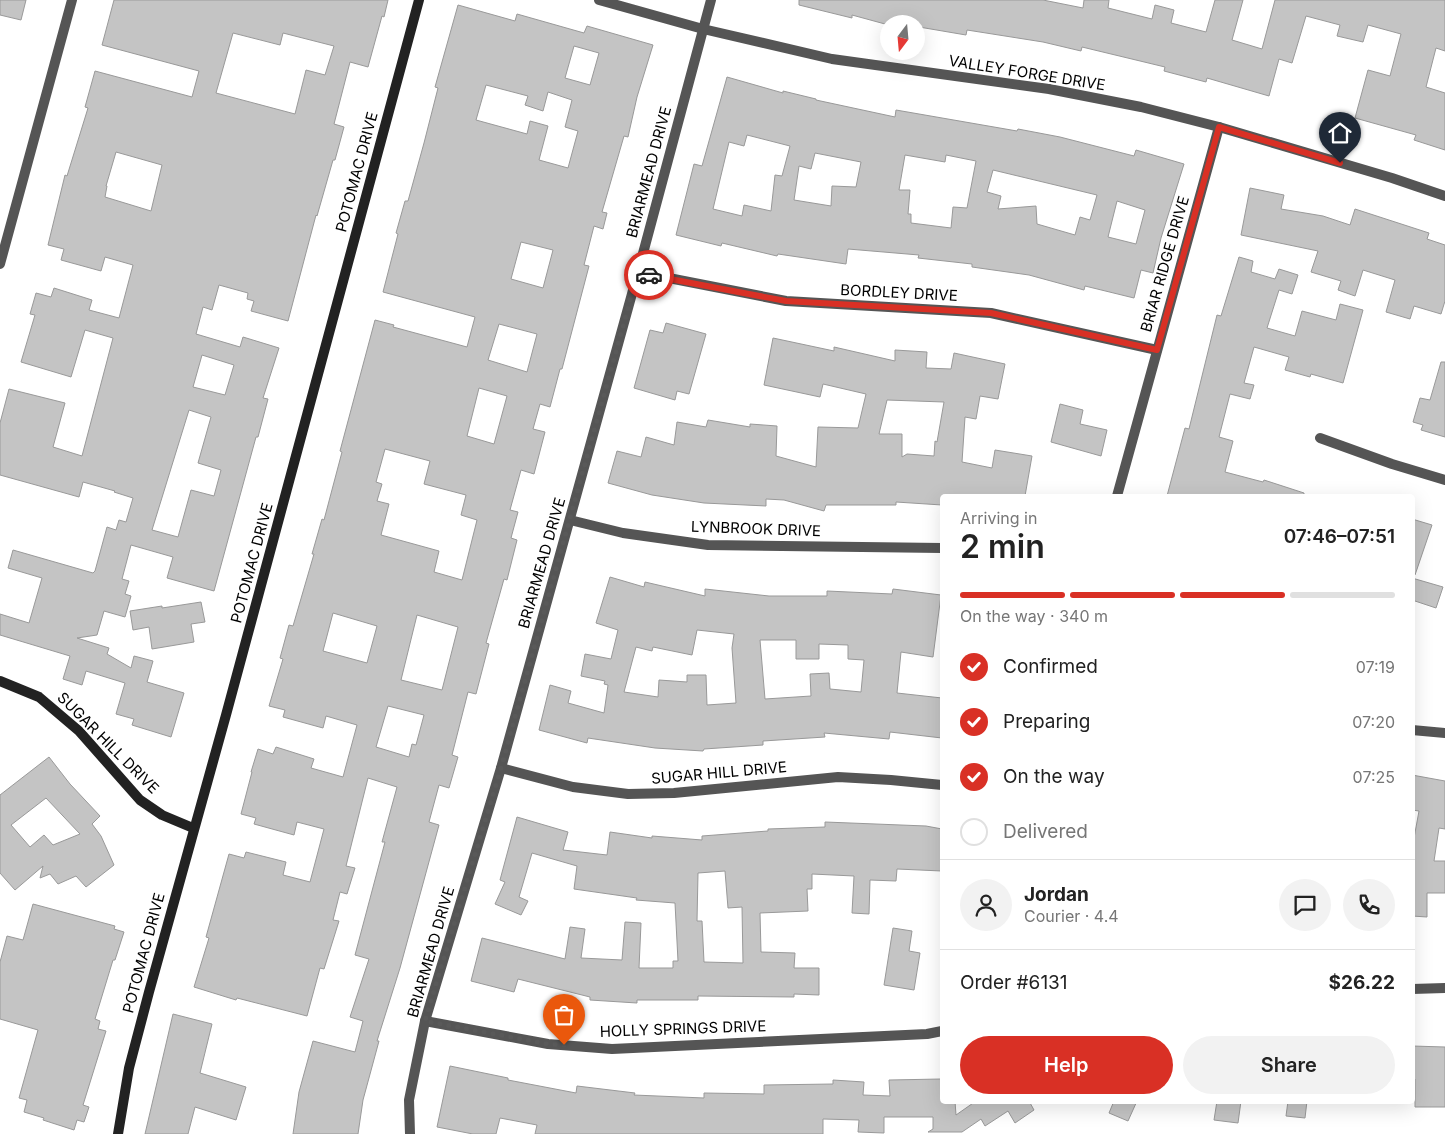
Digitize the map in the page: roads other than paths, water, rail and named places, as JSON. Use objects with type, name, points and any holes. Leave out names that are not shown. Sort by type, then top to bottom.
[{"type":"street","points":[[0,264],[72,0]]},
{"type":"street","name":"POTOMAC DRIVE","points":[[118,1134],[129,1068],[419,0]]},
{"type":"street","name":"VALLEY FORGE DRIVE","points":[[599,0],[703,29],[832,59],[1049,89],[1141,107],[1219,127],[1392,178],[1445,196]]},
{"type":"street","name":"BRIARMEAD DRIVE","points":[[410,1134],[409,1100],[425,1021],[501,768],[711,0]]},
{"type":"street","name":"BRIAR RIDGE DRIVE","points":[[1118,494],[1219,127]]},
{"type":"street","name":"BORDLEY DRIVE","points":[[638,272],[786,301],[991,313],[1157,350]]},
{"type":"street","points":[[1320,438],[1392,464],[1445,480]]},
{"type":"street","name":"LYNBROOK DRIVE","points":[[570,520],[623,533],[708,545],[940,548]]},
{"type":"street","name":"SUGAR HILL DRIVE","points":[[0,681],[39,697],[79,731],[140,800],[162,815],[193,828]]},
{"type":"street","points":[[1415,730],[1445,733]]},
{"type":"street","name":"SUGAR HILL DRIVE","points":[[501,768],[573,787],[628,794],[691,792],[838,777],[940,785]]},
{"type":"street","points":[[1415,990],[1445,988]]},
{"type":"street","name":"HOLLY SPRINGS DRIVE","points":[[425,1021],[548,1044],[612,1049],[927,1034],[940,1031]]}]
